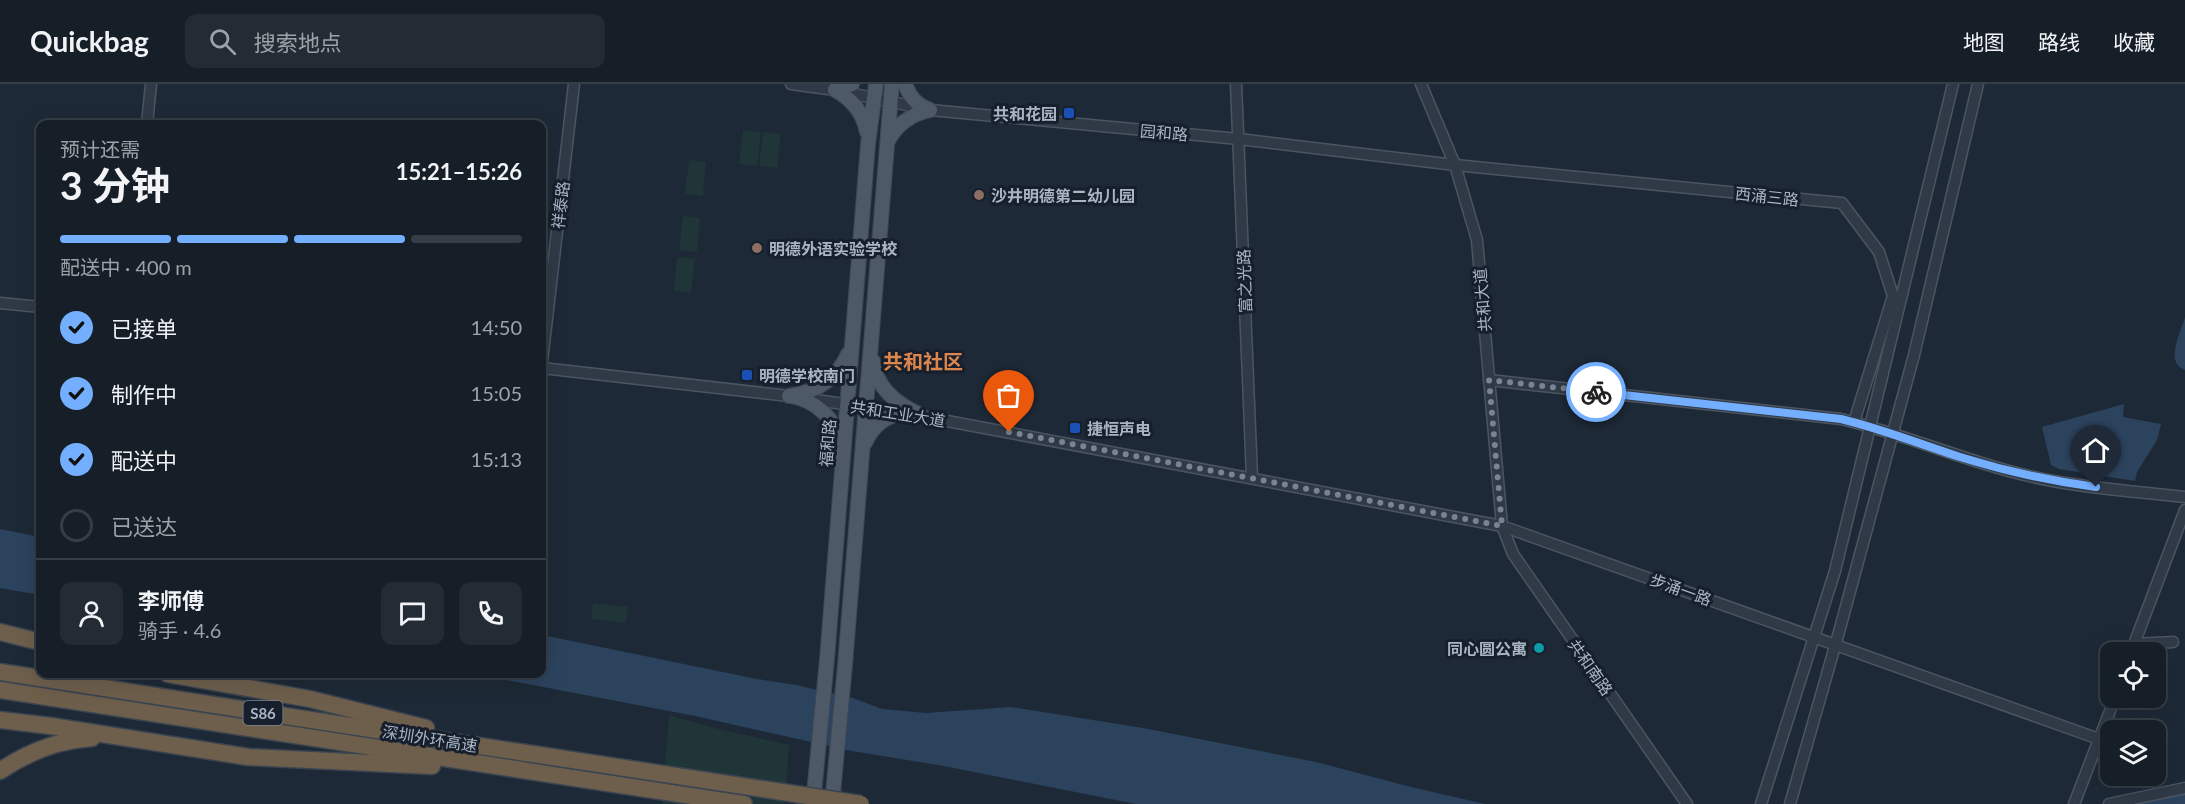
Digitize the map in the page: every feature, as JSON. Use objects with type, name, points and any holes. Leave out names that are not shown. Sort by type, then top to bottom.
[{"type":"highway","points":[[3,632],[36,641]]},
{"type":"highway","name":"深圳外环高速","points":[[0,672],[36,678]]},
{"type":"highway","name":"深圳外环高速","points":[[39,678],[861,804]]},
{"type":"highway","points":[[191,678],[310,699],[526,753]]},
{"type":"highway","name":"深圳外环高速","points":[[0,690],[744,804]]},
{"type":"highway","points":[[0,720],[248,757],[523,770]]},
{"type":"highway","points":[[0,771],[36,751],[67,741],[100,737],[132,739]]},
{"type":"main road","points":[[835,90],[852,84]]},
{"type":"main road","points":[[832,804],[892,84]]},
{"type":"main road","points":[[905,84],[912,99],[930,110]]},
{"type":"main road","points":[[835,90],[851,101],[862,116],[868,144]]},
{"type":"main road","name":"福和路","points":[[813,804],[874,91]]},
{"type":"main road","points":[[886,146],[894,131],[905,120],[930,110]]},
{"type":"main road","points":[[789,396],[814,389],[829,380],[841,368],[852,344]]},
{"type":"main road","points":[[870,346],[874,371],[883,388],[896,401],[921,416]]},
{"type":"main road","points":[[789,396],[813,404],[826,414],[840,435],[843,451]]},
{"type":"main road","points":[[862,453],[868,435],[878,424],[890,416],[905,412]]},
{"type":"street","points":[[148,120],[152,84]]},
{"type":"street","name":"祥泰路","points":[[546,327],[574,84]]},
{"type":"street","name":"园和路","points":[[791,84],[835,90],[874,91],[890,101],[930,110],[1239,139],[1455,165]]},
{"type":"street","name":"富之光路","points":[[1236,84],[1252,478]]},
{"type":"street","name":"共和大道","points":[[1421,84],[1455,165],[1477,240],[1502,526]]},
{"type":"street","points":[[1761,804],[1834,571],[1953,84]]},
{"type":"street","points":[[1790,804],[1836,645],[1914,355],[1978,84]]},
{"type":"street","name":"西涌三路","points":[[1455,165],[1842,203],[1879,252],[1893,296],[1854,422]]},
{"type":"street","points":[[0,303],[36,308]]},
{"type":"street","name":"共和工业大道","points":[[546,368],[789,396],[905,412],[1252,478]]},
{"type":"street","points":[[1489,380],[1841,419],[1962,457],[2052,481],[2185,497]]},
{"type":"street","name":"步涌一路","points":[[1252,478],[1502,526],[2099,739]]},
{"type":"street","points":[[2135,642],[2185,510]]},
{"type":"street","name":"共和南路","points":[[1502,526],[1513,554],[1688,804]]},
{"type":"street","points":[[2166,643],[2173,642]]},
{"type":"street","points":[[2074,804],[2111,708]]},
{"type":"street","points":[[2109,804],[2185,788]]},
{"type":"green space","points":[[743,130],[761,132],[757,166],[739,164]]},
{"type":"green space","points":[[763,132],[781,134],[777,168],[759,166]]},
{"type":"green space","points":[[689,160],[706,162],[703,196],[685,194]]},
{"type":"green space","points":[[683,216],[700,218],[697,252],[679,250]]},
{"type":"green space","points":[[677,257],[695,259],[691,293],[674,291]]},
{"type":"green space","points":[[593,603],[628,607],[626,623],[591,619]]},
{"type":"green space","points":[[669,715],[789,745],[785,804],[662,804]]},
{"type":"water","points":[[2185,317],[2185,370],[2179,366],[2175,354]]},
{"type":"water","points":[[2124,404],[2123,417],[2161,424],[2157,440],[2137,472],[2135,481],[2059,469],[2051,465],[2042,427]]},
{"type":"water","points":[[0,529],[36,536],[36,594],[0,588]]},
{"type":"water","points":[[546,636],[796,685],[853,698],[882,709],[926,713],[1011,707],[1143,728],[1316,762],[1485,804],[1136,804],[944,766],[852,751],[695,716],[496,678],[546,678]]},
{"type":"water","points":[[2185,794],[2185,804],[2137,804]]},
{"type":"way so far","points":[[1009,432],[1502,526],[1489,380],[1596,392]]},
{"type":"place","name":"共和花园","points":[[1069,113]]},
{"type":"place","name":"沙井明德第二幼儿园","points":[[979,195]]},
{"type":"place","name":"明德外语实验学校","points":[[757,248]]},
{"type":"place","name":"明德学校南门","points":[[747,375]]},
{"type":"place","name":"捷恒声电","points":[[1075,428]]},
{"type":"place","name":"同心圆公寓","points":[[1539,648]]},
{"type":"district","name":"共和社区","points":[[923,361]]},
{"type":"route","points":[[1596,392],[1841,419],[1984,463],[2052,481],[2096,487]]}]
